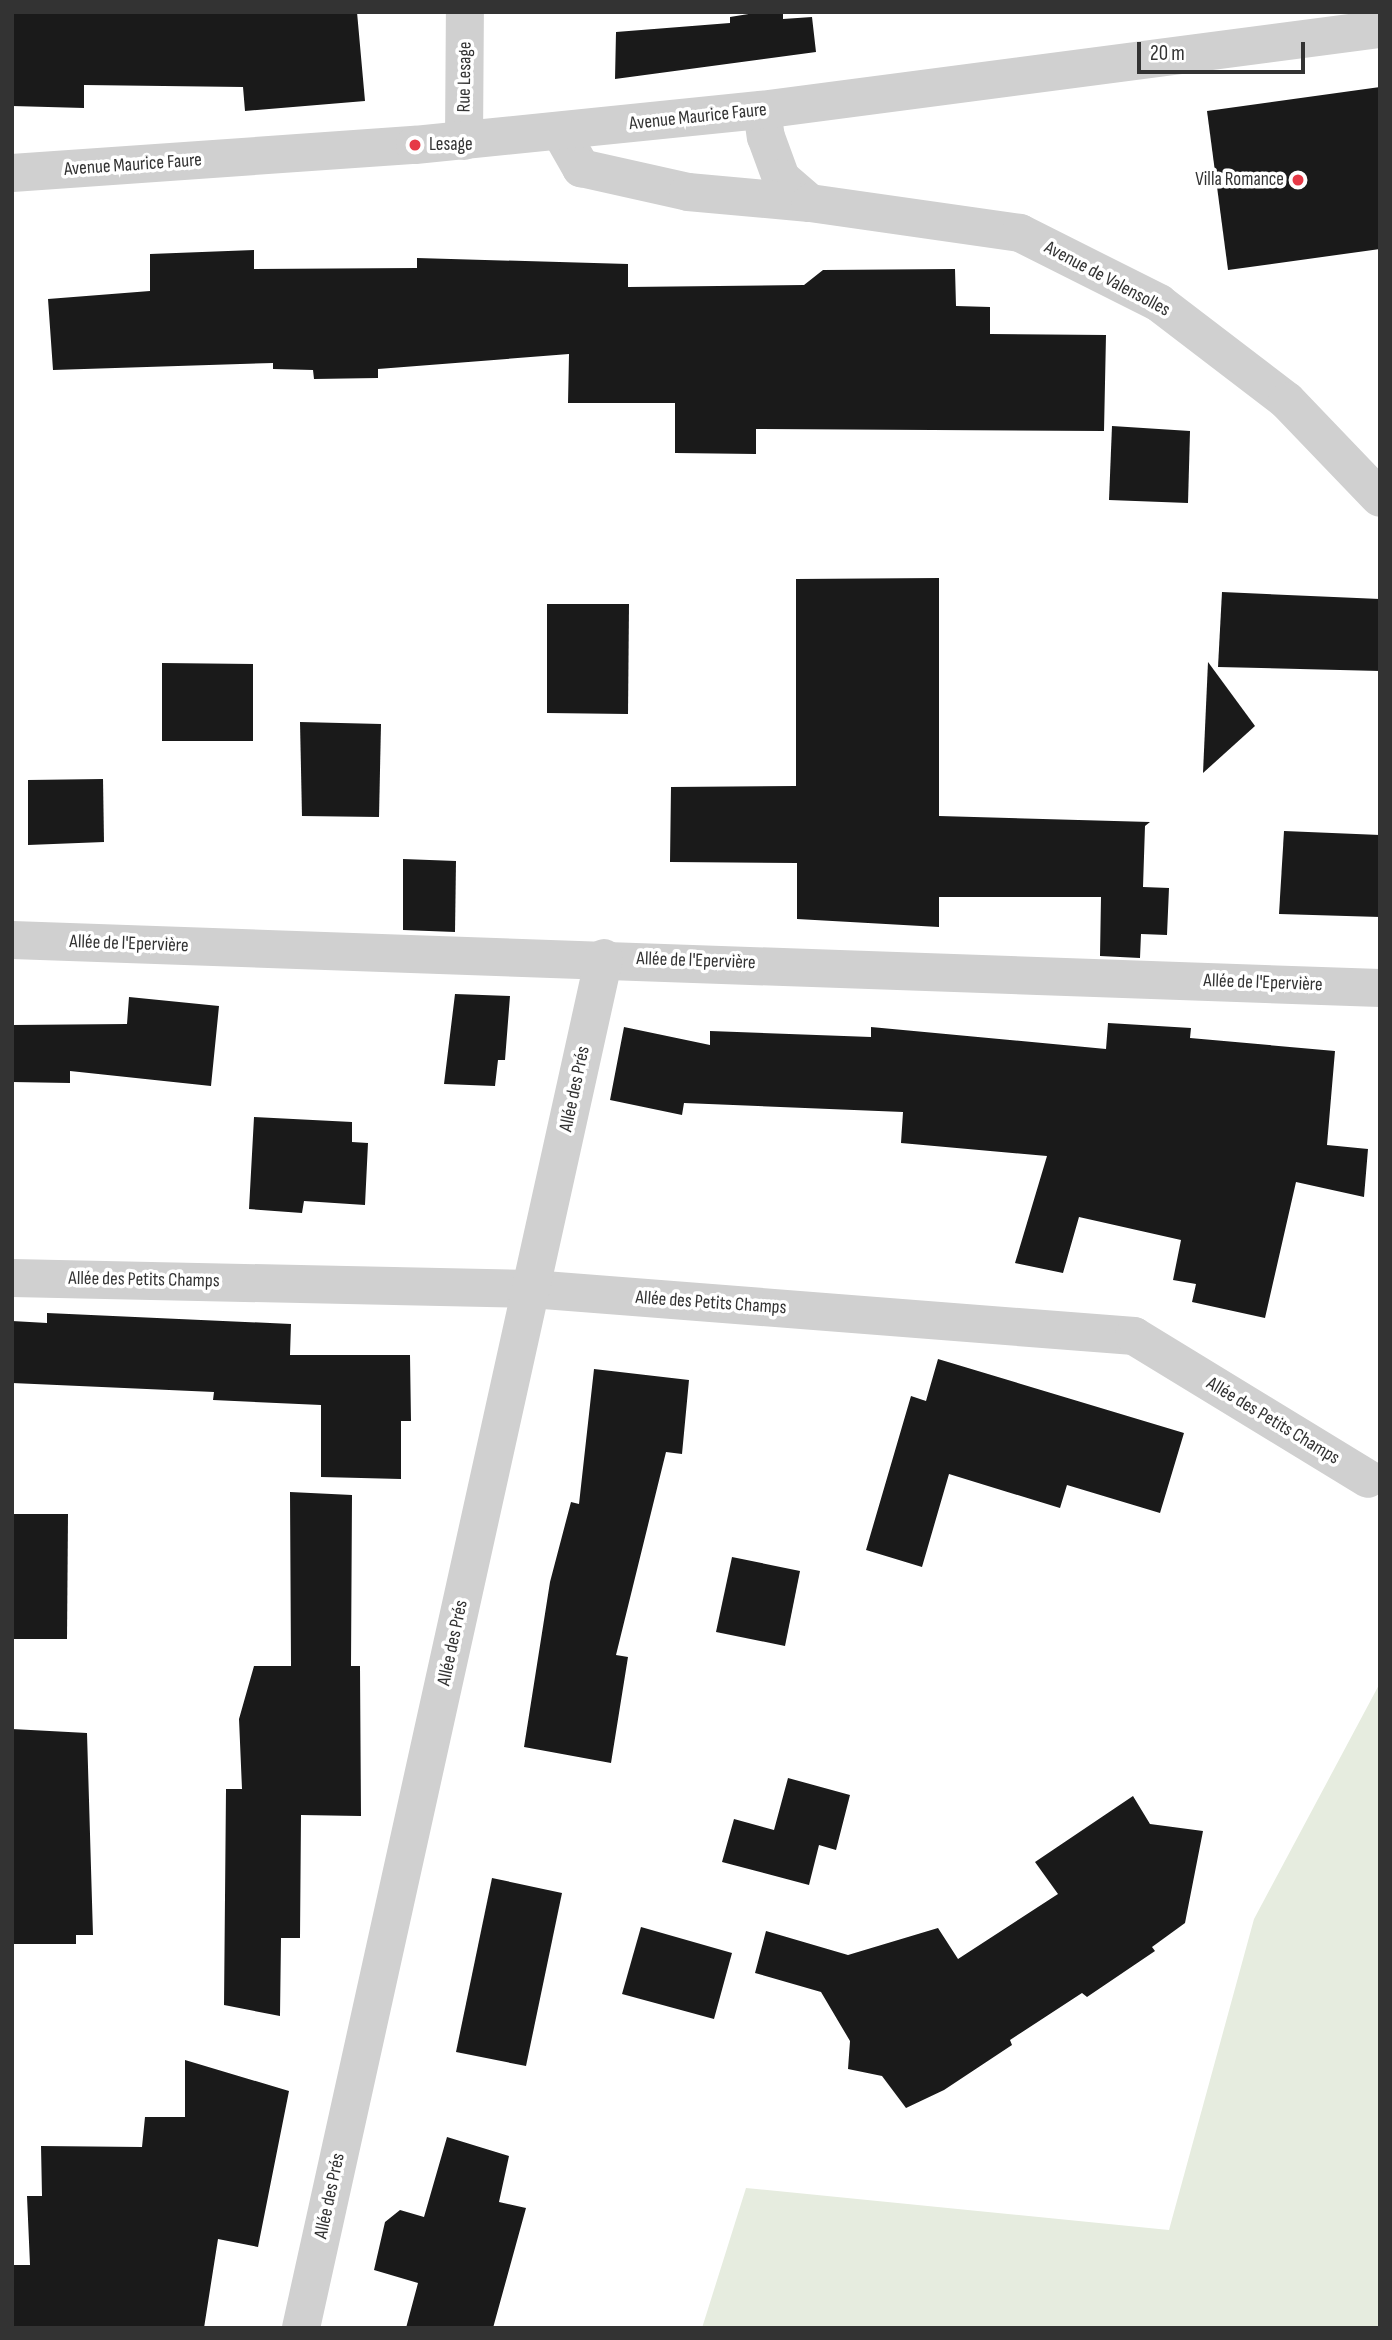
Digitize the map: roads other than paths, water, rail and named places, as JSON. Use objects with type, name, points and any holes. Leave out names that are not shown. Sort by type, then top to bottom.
[{"type":"street","name":"Rue Lesage","points":[[464,141],[465,12]]},
{"type":"street","name":"Avenue Maurice Faure","points":[[12,173],[464,141],[762,110],[1380,29]]},
{"type":"street","points":[[762,110],[766,137],[781,178],[810,203]]},
{"type":"street","name":"Avenue de Valensolles","points":[[560,131],[581,169],[688,192],[810,203],[1020,233],[1159,303],[1287,401],[1380,498]]},
{"type":"street","name":"Allée de l'Epervière","points":[[12,940],[604,958],[1380,988]]},
{"type":"street","name":"Allée des Prés","points":[[301,2328],[604,958]]},
{"type":"street","name":"Allée des Petits Champs","points":[[12,1278],[531,1289],[1134,1336],[1368,1479]]},
{"type":"place","name":"Lesage","points":[[415,145]]},
{"type":"place","name":"Villa Romance","points":[[1298,180]]}]
